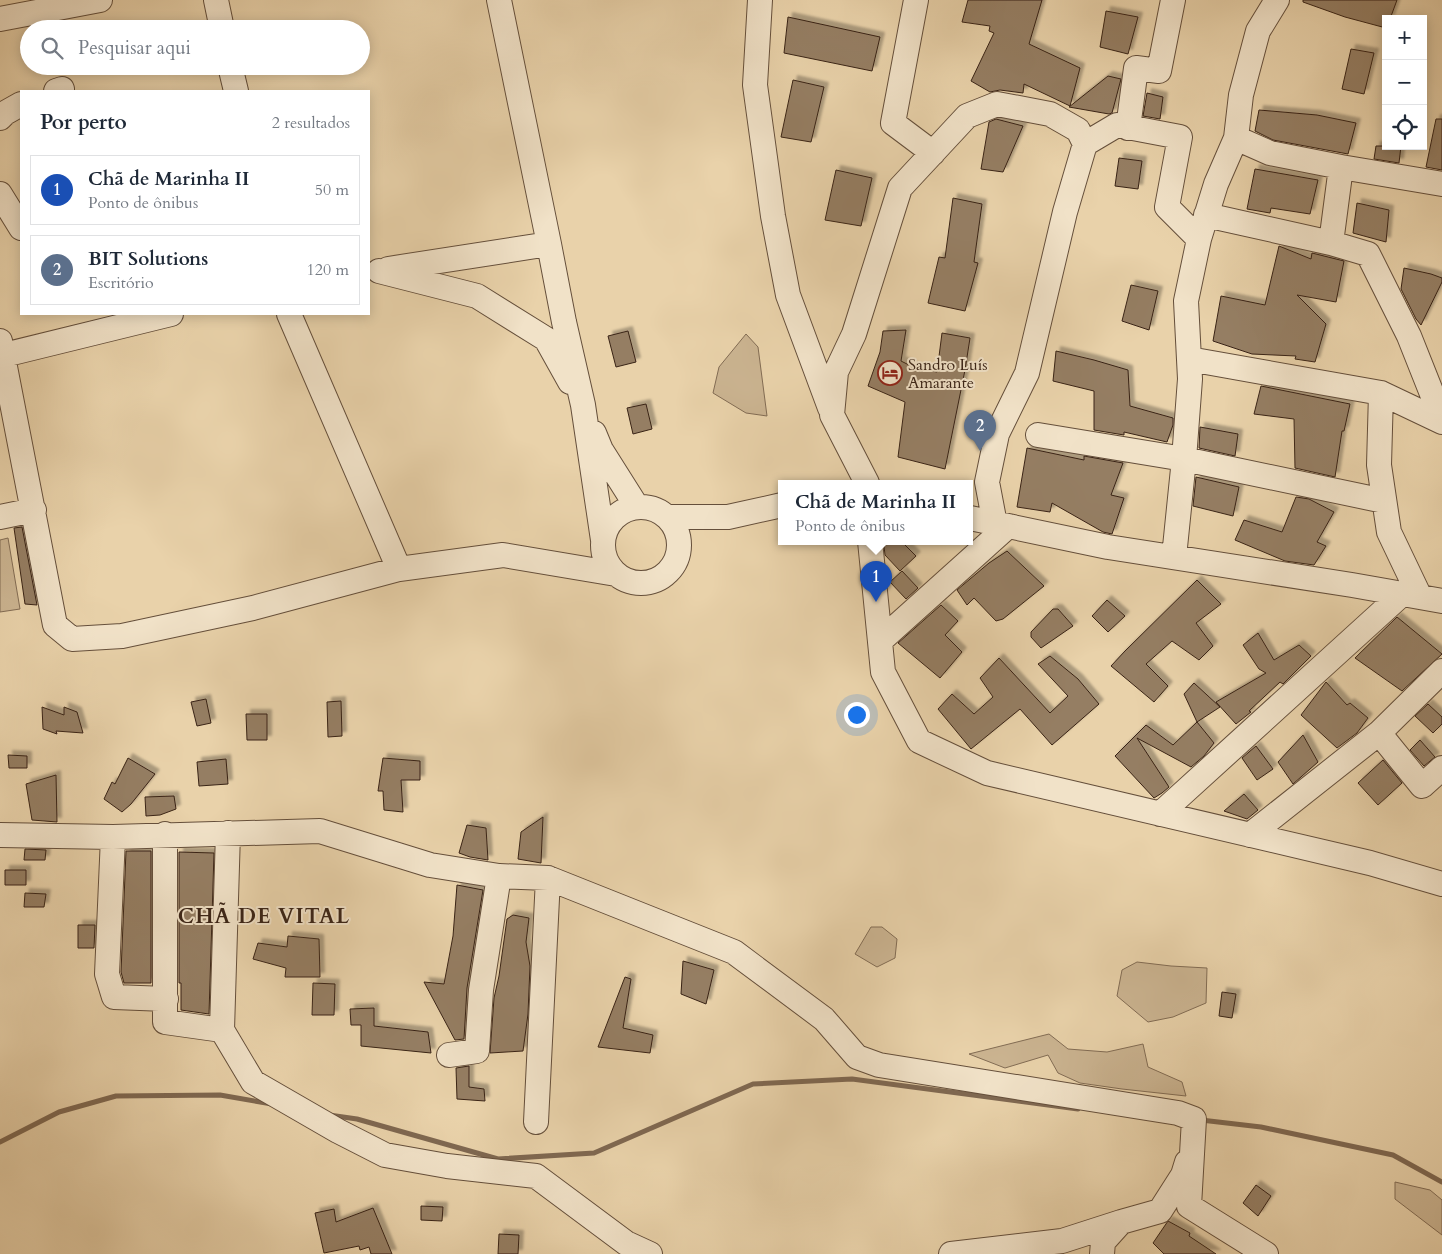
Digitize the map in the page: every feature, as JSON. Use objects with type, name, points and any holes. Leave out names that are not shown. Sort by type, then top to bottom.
[{"type":"street","points":[[10,12],[100,0]]},
{"type":"street","points":[[216,0],[220,20]]},
{"type":"street","points":[[499,0],[564,322],[583,405],[603,540],[603,553],[608,564],[616,574]]},
{"type":"street","points":[[760,0],[755,85],[772,216],[788,295],[832,415],[865,480]]},
{"type":"street","points":[[916,0],[893,123],[933,153]]},
{"type":"street","points":[[1128,128],[1136,68],[1159,71],[1173,0]]},
{"type":"street","points":[[1174,557],[1190,379],[1186,301],[1206,215],[1216,184],[1236,138],[1241,95],[1258,31],[1277,0]]},
{"type":"street","points":[[232,75],[236,90]]},
{"type":"street","points":[[832,415],[836,372],[854,334],[900,188],[968,116],[997,104],[1050,114],[1078,130],[1085,144],[1065,212],[1027,373],[997,434],[986,482],[1002,525]]},
{"type":"street","points":[[1085,144],[1117,126],[1180,137],[1167,207],[1199,239]]},
{"type":"street","points":[[1236,138],[1270,153],[1442,184]]},
{"type":"street","points":[[1331,243],[1341,167]]},
{"type":"street","points":[[0,194],[20,226]]},
{"type":"street","points":[[1206,215],[1331,243],[1368,254],[1409,336],[1442,420]]},
{"type":"street","points":[[374,271],[549,244]]},
{"type":"street","points":[[374,271],[477,296],[546,339],[583,405],[601,450],[637,507]]},
{"type":"street","points":[[166,315],[1,351],[34,510],[55,625],[72,639],[122,636],[253,608],[399,569],[503,555],[616,574],[629,581],[644,583],[658,579],[670,570],[677,557],[679,543],[676,529],[667,517],[648,507],[624,510],[614,517],[606,528],[603,540]]},
{"type":"street","points":[[290,315],[399,569]]},
{"type":"street","points":[[1189,359],[1381,393],[1442,420]]},
{"type":"street","points":[[1381,393],[1379,465],[1389,532],[1422,597]]},
{"type":"street","points":[[1038,435],[1184,459],[1384,501]]},
{"type":"street","points":[[667,517],[728,517],[778,506]]},
{"type":"street","points":[[0,517],[34,510]]},
{"type":"street","points":[[973,519],[1108,547],[1422,597]]},
{"type":"street","points":[[880,641],[1002,525]]},
{"type":"street","points":[[870,545],[883,672],[919,741],[987,773],[1370,863],[1442,884]]},
{"type":"street","points":[[1160,814],[1422,597]]},
{"type":"street","points":[[1250,835],[1379,733],[1442,671]]},
{"type":"street","points":[[1379,733],[1422,786],[1442,768]]},
{"type":"street","points":[[0,835],[113,837],[320,830],[430,865],[499,876],[548,878],[734,952],[824,1019],[857,1057],[879,1065],[1178,1113],[1194,1119],[1189,1206],[1266,1254]]},
{"type":"street","points":[[228,833],[222,1030],[253,1082],[385,1155],[447,1166],[536,1176],[626,1243],[650,1254]]},
{"type":"street","points":[[165,834],[165,1022],[222,1030]]},
{"type":"street","points":[[113,837],[107,974],[114,997],[166,999]]},
{"type":"street","points":[[449,1055],[477,1051],[481,990],[499,876]]},
{"type":"street","points":[[536,1122],[548,878]]},
{"type":"street","points":[[951,1254],[1062,1241],[1160,1211],[1183,1175],[1192,1148]]},
{"type":"street","points":[[1102,1254],[1103,1242],[1121,1222]]},
{"type":"shaded area","points":[[746,334],[758,347],[767,416],[746,413],[713,393],[719,367]]},
{"type":"shaded area","points":[[8,538],[20,609],[0,612],[0,540]]},
{"type":"shaded area","points":[[871,927],[882,927],[897,939],[895,958],[877,967],[855,954]]},
{"type":"shaded area","points":[[1137,962],[1207,968],[1206,1003],[1173,1017],[1148,1022],[1117,996],[1122,970]]},
{"type":"shaded area","points":[[1049,1034],[1068,1049],[1107,1052],[1143,1044],[1148,1067],[1182,1082],[1186,1096],[1080,1083],[1058,1073],[1048,1055],[1005,1068],[969,1054]]},
{"type":"shaded area","points":[[1395,1182],[1430,1190],[1442,1200],[1442,1235],[1395,1199]]},
{"type":"building","points":[[968,0],[1042,0],[1029,44],[1080,68],[1070,106],[1024,84],[1023,93],[1000,90],[990,92],[971,81],[994,33],[989,31],[990,26],[962,22]]},
{"type":"building","points":[[1303,0],[1397,0],[1391,15],[1382,15],[1382,27],[1345,17],[1303,2]]},
{"type":"building","points":[[1106,11],[1138,17],[1128,54],[1100,47]]},
{"type":"building","points":[[788,17],[880,37],[872,71],[784,53]]},
{"type":"building","points":[[1351,49],[1374,53],[1364,94],[1342,89]]},
{"type":"building","points":[[1108,76],[1121,79],[1112,113],[1069,107]]},
{"type":"building","points":[[793,80],[824,87],[811,142],[781,137]]},
{"type":"building","points":[[1147,93],[1163,97],[1160,119],[1143,116]]},
{"type":"building","points":[[1259,110],[1317,115],[1356,123],[1348,154],[1273,140],[1255,131]]},
{"type":"building","points":[[996,119],[1023,126],[1003,172],[981,169],[989,122]]},
{"type":"building","points":[[1436,119],[1442,119],[1442,170],[1426,167]]},
{"type":"building","points":[[1376,146],[1382,146],[1382,150],[1401,150],[1399,163],[1374,159]]},
{"type":"building","points":[[1119,158],[1142,161],[1138,189],[1115,186]]},
{"type":"building","points":[[1255,169],[1318,180],[1310,214],[1271,208],[1270,213],[1247,209]]},
{"type":"building","points":[[836,170],[872,178],[861,226],[825,220]]},
{"type":"building","points":[[953,198],[982,204],[974,262],[978,263],[965,311],[928,303],[939,257],[945,258]]},
{"type":"building","points":[[1357,203],[1389,210],[1386,242],[1353,233]]},
{"type":"building","points":[[1279,246],[1311,259],[1312,253],[1344,261],[1336,302],[1297,295],[1326,324],[1315,362],[1295,359],[1296,356],[1252,354],[1213,341],[1221,296],[1265,305]]},
{"type":"building","points":[[1404,268],[1442,278],[1442,282],[1421,325],[1401,289]]},
{"type":"building","points":[[1131,285],[1158,291],[1149,330],[1122,321]]},
{"type":"building","points":[[906,330],[901,361],[915,368],[937,372],[942,333],[970,338],[945,469],[898,457],[905,402],[868,386],[880,352],[883,331]]},
{"type":"building","points":[[628,331],[636,362],[616,367],[608,336]]},
{"type":"building","points":[[1056,351],[1128,370],[1130,406],[1173,418],[1173,425],[1167,442],[1124,432],[1124,435],[1094,430],[1094,391],[1053,381]]},
{"type":"building","points":[[1261,386],[1350,404],[1344,431],[1342,431],[1335,477],[1295,468],[1294,419],[1254,414]]},
{"type":"building","points":[[646,404],[652,429],[633,434],[627,408]]},
{"type":"building","points":[[1200,427],[1238,434],[1235,456],[1199,448]]},
{"type":"building","points":[[1027,448],[1084,460],[1084,456],[1123,463],[1111,495],[1124,498],[1112,534],[1103,532],[1052,503],[1050,512],[1017,507]]},
{"type":"building","points":[[1196,477],[1239,487],[1233,516],[1193,506]]},
{"type":"building","points":[[1296,497],[1309,499],[1334,512],[1317,542],[1326,546],[1314,565],[1285,561],[1235,540],[1244,520],[1282,532]]},
{"type":"building","points":[[22,527],[37,605],[25,604],[14,528]]},
{"type":"building","points":[[905,545],[916,556],[900,571],[885,555],[884,546]]},
{"type":"building","points":[[1007,551],[1044,586],[1003,619],[996,621],[974,598],[967,605],[957,590],[989,563]]},
{"type":"building","points":[[902,571],[918,588],[906,599],[890,582]]},
{"type":"building","points":[[1197,580],[1221,604],[1196,623],[1213,646],[1199,660],[1172,641],[1146,664],[1168,686],[1154,702],[1111,666]]},
{"type":"building","points":[[1107,600],[1125,616],[1108,632],[1092,616]]},
{"type":"building","points":[[941,605],[958,621],[945,635],[962,652],[940,678],[898,643]]},
{"type":"building","points":[[1053,609],[1058,609],[1073,626],[1041,648],[1031,637],[1031,632]]},
{"type":"building","points":[[1397,617],[1442,654],[1402,691],[1355,658]]},
{"type":"building","points":[[1258,633],[1274,660],[1299,645],[1311,656],[1283,684],[1280,682],[1249,711],[1251,712],[1236,724],[1216,702],[1266,673],[1259,669],[1243,645]]},
{"type":"building","points":[[1050,656],[1078,679],[1099,704],[1052,745],[1020,709],[971,749],[938,709],[952,694],[974,714],[993,697],[980,678],[999,658],[1050,713],[1068,696],[1038,664]]},
{"type":"building","points":[[1326,682],[1347,705],[1350,703],[1368,718],[1357,733],[1337,748],[1301,715]]},
{"type":"building","points":[[1194,683],[1220,707],[1197,722],[1184,694]]},
{"type":"building","points":[[206,699],[211,723],[197,726],[191,702]]},
{"type":"building","points":[[341,701],[342,736],[328,737],[327,702]]},
{"type":"building","points":[[1428,704],[1442,717],[1442,724],[1433,733],[1415,716]]},
{"type":"building","points":[[42,707],[64,715],[64,707],[77,712],[83,733],[56,731],[57,734],[43,729]]},
{"type":"building","points":[[246,714],[267,714],[267,740],[247,740]]},
{"type":"building","points":[[1197,722],[1214,743],[1204,756],[1191,767],[1137,738],[1169,787],[1154,798],[1115,756],[1146,725],[1173,745]]},
{"type":"building","points":[[1303,735],[1318,762],[1293,784],[1278,762]]},
{"type":"building","points":[[1420,740],[1435,757],[1424,766],[1410,750]]},
{"type":"building","points":[[1256,746],[1273,769],[1257,780],[1242,758]]},
{"type":"building","points":[[8,755],[27,756],[27,768],[9,768]]},
{"type":"building","points":[[128,758],[155,774],[131,804],[122,812],[104,799],[112,782],[115,784]]},
{"type":"building","points":[[383,758],[420,761],[420,780],[401,780],[403,812],[384,810],[383,791],[378,791]]},
{"type":"building","points":[[226,759],[228,784],[199,786],[197,762]]},
{"type":"building","points":[[1383,760],[1402,783],[1378,805],[1358,783]]},
{"type":"building","points":[[56,775],[57,822],[32,820],[26,784]]},
{"type":"building","points":[[1244,794],[1258,810],[1247,819],[1224,811]]},
{"type":"building","points":[[174,796],[176,809],[160,815],[146,816],[145,797]]},
{"type":"building","points":[[543,817],[541,863],[518,859],[521,832]]},
{"type":"building","points":[[467,825],[486,828],[488,860],[459,853]]},
{"type":"building","points":[[25,849],[46,850],[45,860],[24,860]]},
{"type":"building","points":[[126,851],[151,851],[151,983],[124,983],[121,972]]},
{"type":"building","points":[[179,852],[214,853],[209,1014],[181,1010],[181,983],[179,983]]},
{"type":"building","points":[[5,870],[26,870],[26,885],[5,885]]},
{"type":"building","points":[[457,885],[483,890],[467,988],[464,1039],[455,1040],[424,982],[444,984],[453,936]]},
{"type":"building","points":[[25,893],[46,894],[44,907],[24,907]]},
{"type":"building","points":[[513,915],[529,918],[526,942],[530,966],[528,1014],[523,1051],[490,1053],[494,998],[507,919]]},
{"type":"building","points":[[78,925],[95,925],[94,948],[78,948]]},
{"type":"building","points":[[288,936],[319,939],[320,977],[285,977],[286,968],[253,959],[258,943],[287,947]]},
{"type":"building","points":[[683,961],[714,970],[706,1004],[681,994]]},
{"type":"building","points":[[625,977],[631,979],[623,1028],[653,1035],[650,1053],[598,1047]]},
{"type":"building","points":[[313,983],[335,984],[334,1015],[312,1015]]},
{"type":"building","points":[[1222,992],[1236,994],[1232,1018],[1219,1016]]},
{"type":"building","points":[[374,1008],[374,1026],[428,1032],[431,1053],[361,1046],[361,1025],[351,1025],[350,1009]]},
{"type":"building","points":[[469,1066],[469,1087],[484,1089],[485,1101],[457,1099],[456,1068]]},
{"type":"building","points":[[1256,1185],[1271,1196],[1258,1216],[1243,1203]]},
{"type":"building","points":[[421,1206],[443,1207],[442,1221],[421,1220]]},
{"type":"building","points":[[373,1208],[392,1254],[371,1254],[369,1247],[360,1250],[359,1246],[324,1253],[315,1213],[334,1209],[336,1222]]},
{"type":"building","points":[[1168,1221],[1190,1233],[1189,1236],[1216,1254],[1164,1254],[1153,1243]]},
{"type":"building","points":[[499,1234],[519,1235],[518,1254],[498,1254]]},
{"type":"waterway","points":[[329,1115],[357,1119],[498,1159],[594,1153],[753,1084],[852,1079],[1078,1109]]},
{"type":"waterway","points":[[0,1142],[59,1112],[116,1096],[220,1095],[272,1104]]},
{"type":"waterway","points":[[1201,1120],[1261,1127],[1393,1155],[1442,1182]]},
{"type":"place","name":"Sandro Luís Amarante","points":[[890,373]]},
{"type":"place","name":"BIT Solutions","points":[[980,451]]},
{"type":"place","name":"Chã de Marinha II","points":[[876,602]]},
{"type":"district","name":"CHÃ DE VITAL","points":[[264,916]]}]
